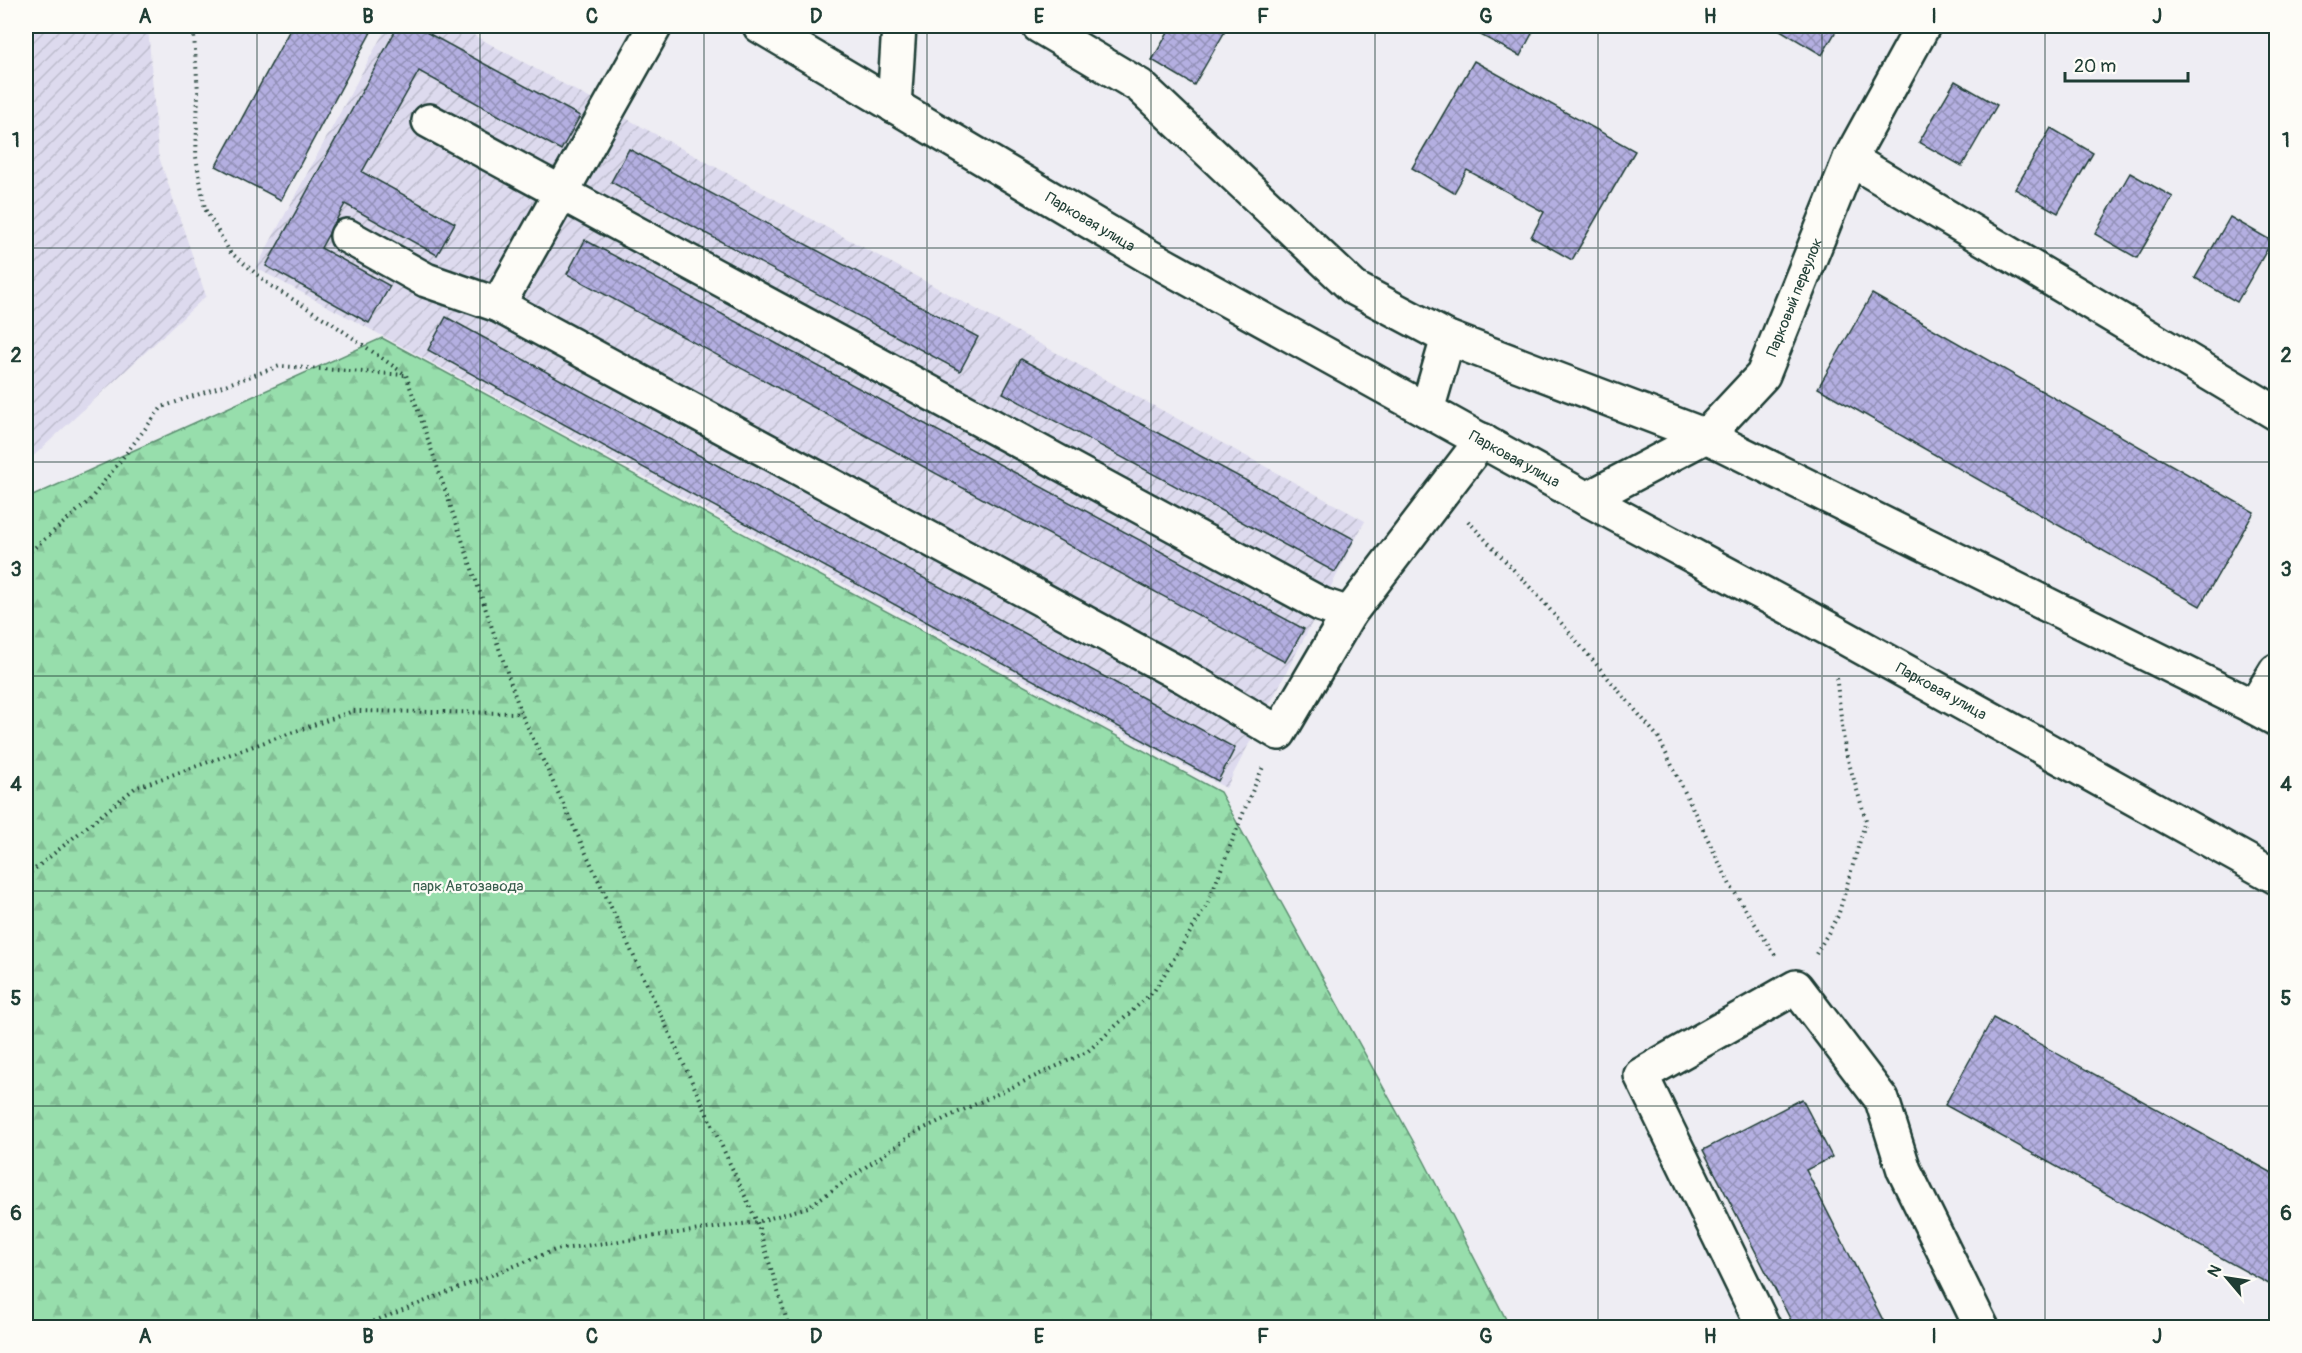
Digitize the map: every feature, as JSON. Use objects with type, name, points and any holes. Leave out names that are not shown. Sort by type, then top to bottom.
[{"type":"street","points":[[498,305],[655,26]]},
{"type":"street","name":"Парковая улица","points":[[760,26],[1148,256],[1587,499],[1831,630],[2277,878]]},
{"type":"street","points":[[894,106],[899,26]]},
{"type":"street","points":[[1039,26],[1140,86],[1354,288],[1448,338],[1706,436],[2265,713],[2277,671]]},
{"type":"street","name":"Парковый переулок","points":[[1587,499],[1706,436],[1763,375],[1850,159],[1923,26]]},
{"type":"street","points":[[429,121],[1322,605],[1349,614]]},
{"type":"street","points":[[1850,159],[2277,413]]},
{"type":"street","points":[[347,236],[426,280],[498,305],[1164,666],[1279,733],[1349,614],[1482,440]]},
{"type":"street","points":[[1427,410],[1448,338]]},
{"type":"street","points":[[1764,1328],[1641,1075],[1796,987],[1882,1100],[1904,1170],[1982,1328]]},
{"type":"path","points":[[190,26],[194,36],[198,92],[196,157],[205,209],[230,252],[271,286],[330,322],[406,375],[521,713],[757,1222],[789,1328]]},
{"type":"path","points":[[26,555],[89,501],[162,407],[280,366],[406,375]]},
{"type":"path","points":[[1442,493],[1540,598],[1658,737],[1730,885],[1796,987],[1838,916],[1866,820],[1845,750],[1831,630]]},
{"type":"path","points":[[26,876],[135,788],[353,711],[521,713]]},
{"type":"path","points":[[357,1328],[555,1250],[757,1222],[808,1207],[916,1132],[1087,1052],[1154,991],[1207,905],[1248,801],[1279,733]]},
{"type":"shaded area","points":[[26,26],[148,26],[158,154],[206,296],[26,463]]},
{"type":"shaded area","points":[[387,26],[457,26],[1365,521],[1226,788],[256,268]]},
{"type":"green space","name":"парк Автозавода","points":[[382,338],[1220,792],[1423,1159],[1510,1327],[26,1327],[26,499]]},
{"type":"building","points":[[292,26],[359,26],[371,32],[281,200],[216,166]]},
{"type":"building","points":[[398,26],[415,26],[580,116],[561,150],[419,71],[362,172],[455,223],[437,255],[345,204],[321,248],[390,286],[369,323],[266,266]]},
{"type":"building","points":[[1172,26],[1228,26],[1194,85],[1152,60]]},
{"type":"building","points":[[1464,26],[1536,26],[1520,56]]},
{"type":"building","points":[[1782,26],[1839,26],[1822,55],[1780,30]]},
{"type":"building","points":[[1474,61],[1635,151],[1572,260],[1531,237],[1544,212],[1467,170],[1454,193],[1412,168]]},
{"type":"building","points":[[1955,81],[1997,105],[1962,166],[1919,142]]},
{"type":"building","points":[[2051,128],[2093,153],[2058,213],[2015,189]]},
{"type":"building","points":[[629,149],[978,337],[960,371],[611,182]]},
{"type":"building","points":[[2130,173],[2173,197],[2137,258],[2095,234]]},
{"type":"building","points":[[2230,217],[2272,241],[2237,302],[2195,278]]},
{"type":"building","points":[[585,240],[1304,629],[1285,662],[567,274]]},
{"type":"building","points":[[1872,294],[2254,512],[2200,606],[1818,388]]},
{"type":"building","points":[[446,317],[1235,748],[1218,781],[428,350]]},
{"type":"building","points":[[1021,359],[1354,539],[1335,572],[1003,393]]},
{"type":"building","points":[[1993,1018],[2276,1175],[2276,1288],[1945,1105]]},
{"type":"building","points":[[1802,1099],[1832,1157],[1806,1170],[1887,1328],[1795,1328],[1703,1150]]}]
